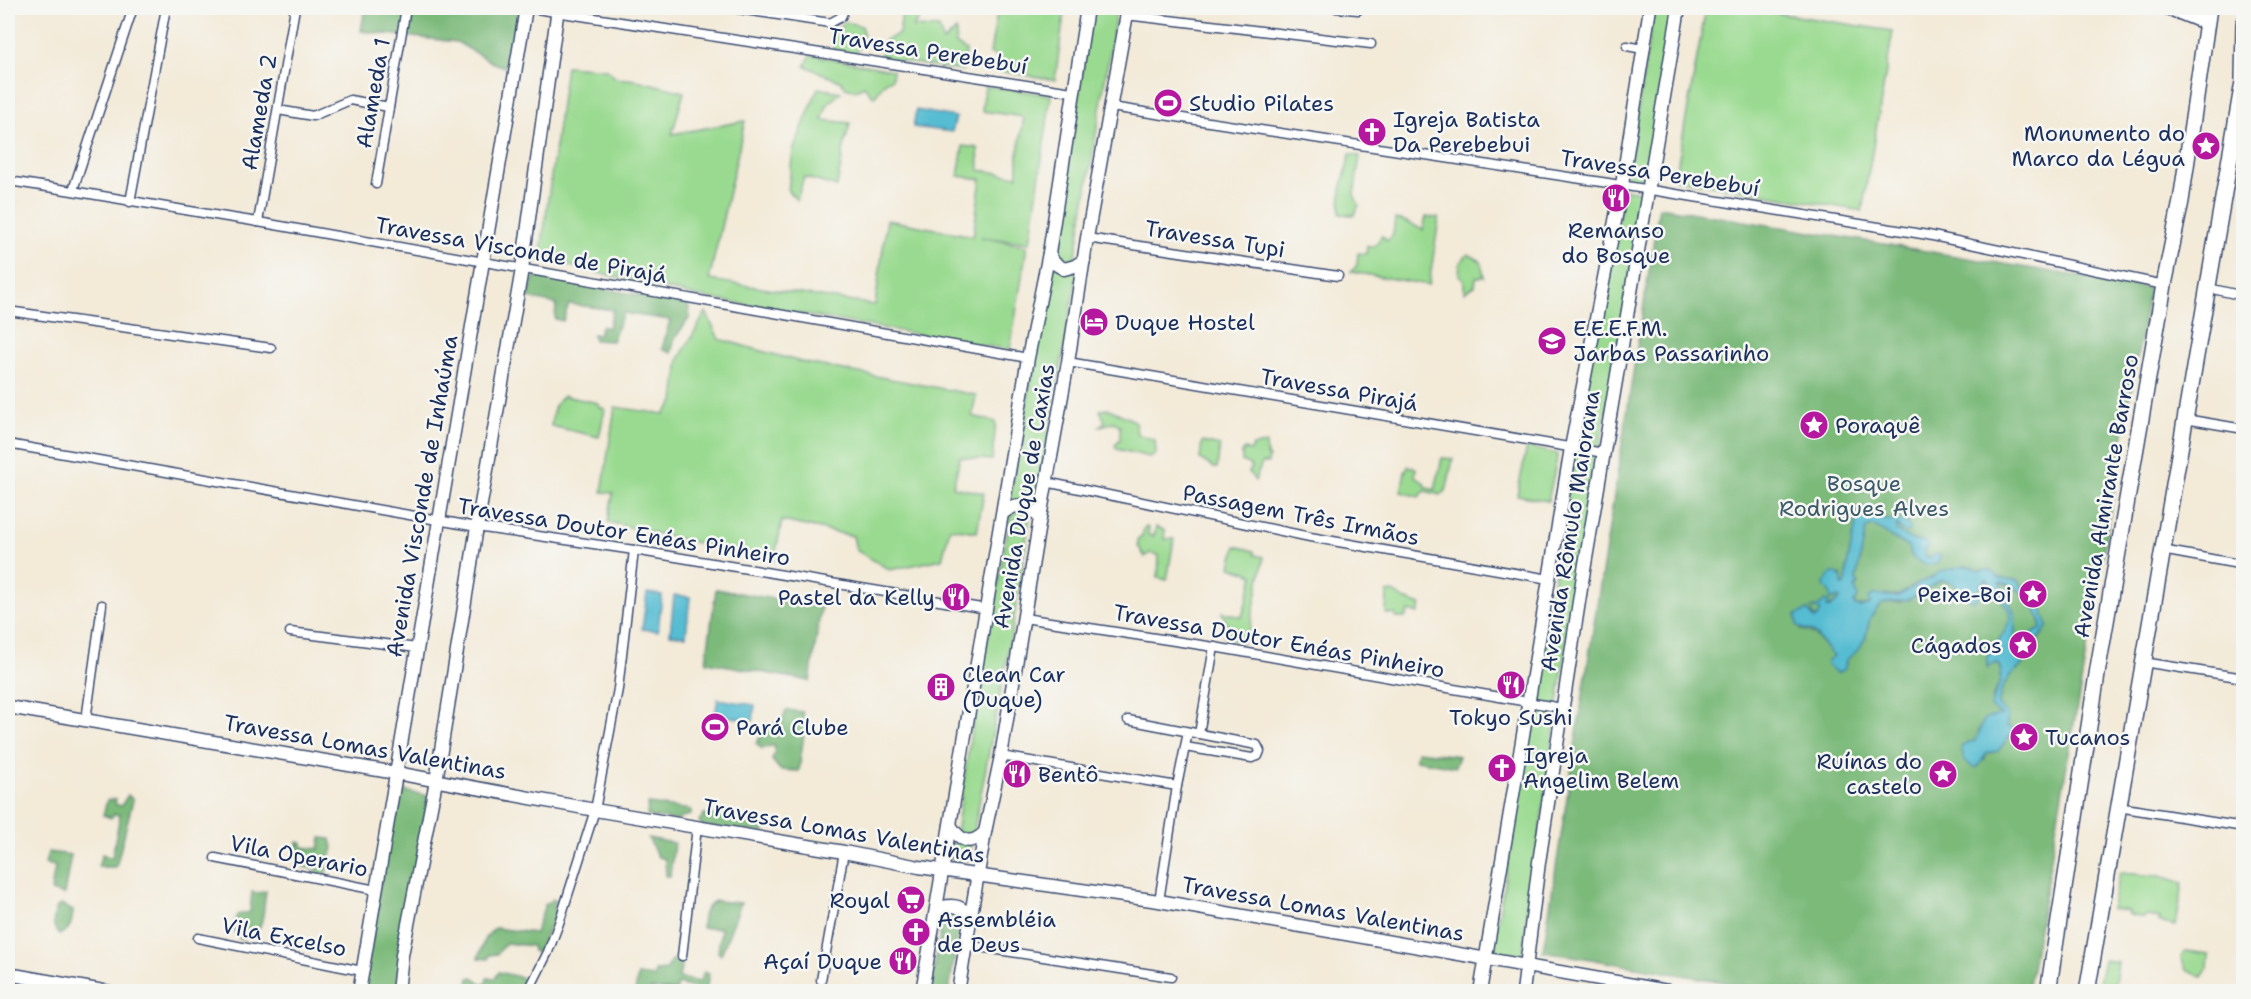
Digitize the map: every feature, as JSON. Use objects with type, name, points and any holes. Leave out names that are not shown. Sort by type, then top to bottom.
[{"type":"highway","name":"Avenida Almirante Barroso","points":[[2048,992],[2098,668],[2164,285],[2181,201],[2209,8]]},
{"type":"highway","points":[[2087,992],[2243,78],[2244,23]]},
{"type":"street","points":[[73,190],[132,8]]},
{"type":"street","points":[[130,202],[166,8]]},
{"type":"street","name":"Alameda 2","points":[[258,222],[295,8]]},
{"type":"street","name":"Alameda 1","points":[[376,184],[406,8]]},
{"type":"street","name":"Travessa Perebebuí","points":[[528,8],[558,10],[1072,92]]},
{"type":"street","name":"Avenida Visconde de Inhaúma","points":[[359,992],[528,8]]},
{"type":"street","points":[[732,8],[830,23],[841,17],[845,8]]},
{"type":"street","name":"Avenida Duque de Caxias","points":[[922,992],[1028,358],[1049,253],[1072,92],[1087,8]]},
{"type":"street","points":[[1336,8],[1358,10]]},
{"type":"street","name":"Avenida Rômulo Maiorana","points":[[1480,992],[1571,448],[1622,185],[1650,8]]},
{"type":"street","name":"Avenida Rômulo Maiorana","points":[[1523,992],[1539,862],[1562,708],[1679,8]]},
{"type":"street","points":[[2175,8],[2207,24]]},
{"type":"street","points":[[398,992],[402,955],[436,781],[522,269],[558,10]]},
{"type":"street","points":[[1127,11],[1371,44]]},
{"type":"street","name":"Avenida Duque de Caxias","points":[[958,992],[985,832],[1001,756],[1127,11]]},
{"type":"street","points":[[1627,46],[1643,49]]},
{"type":"street","points":[[278,110],[313,116],[350,100],[389,107]]},
{"type":"street","name":"Travessa Perebebuí","points":[[1111,106],[1928,235],[2164,285]]},
{"type":"street","name":"Travessa Visconde de Pirajá","points":[[8,181],[73,190],[130,202],[483,261],[1028,358]]},
{"type":"street","name":"Travessa Tupi","points":[[1087,238],[1338,276]]},
{"type":"street","points":[[1049,253],[1054,263],[1064,269],[1084,260]]},
{"type":"street","points":[[2208,288],[2244,296]]},
{"type":"street","points":[[8,311],[272,348]]},
{"type":"street","name":"Travessa Pirajá","points":[[1068,362],[1604,453]]},
{"type":"street","points":[[2185,419],[2244,429]]},
{"type":"street","name":"Travessa Doutor Enéas Pinheiro","points":[[8,444],[439,521],[634,550],[987,609]]},
{"type":"street","name":"Passagem Três Irmãos","points":[[1046,482],[1310,537],[1549,579]]},
{"type":"street","points":[[1003,513],[1013,506],[1022,505],[1032,510],[1040,518]]},
{"type":"street","points":[[528,992],[548,952],[559,923],[594,810],[618,689],[634,550]]},
{"type":"street","points":[[2162,550],[2244,565]]},
{"type":"street","points":[[86,720],[102,604]]},
{"type":"street","name":"Travessa Doutor Enéas Pinheiro","points":[[1024,618],[1214,647],[1562,708]]},
{"type":"street","points":[[290,632],[417,648]]},
{"type":"street","points":[[1199,734],[1214,647]]},
{"type":"street","points":[[2143,662],[2244,678]]},
{"type":"street","name":"Travessa Lomas Valentinas","points":[[8,707],[943,870],[1160,901],[1526,965],[1605,986],[1674,992]]},
{"type":"street","points":[[1128,720],[1257,746],[1260,751],[1258,756],[1252,758],[1185,747]]},
{"type":"street","points":[[1160,901],[1177,786],[1188,732]]},
{"type":"street","points":[[1001,756],[1177,786]]},
{"type":"street","points":[[2118,807],[2244,827]]},
{"type":"street","points":[[950,825],[958,837],[969,841],[978,839],[985,832]]},
{"type":"street","points":[[682,956],[697,827]]},
{"type":"street","points":[[821,980],[844,852]]},
{"type":"street","name":"Vila Operario","points":[[215,858],[375,890]]},
{"type":"street","points":[[935,917],[943,907],[953,905],[963,908],[970,916]]},
{"type":"street","name":"Vila Excelso","points":[[198,938],[362,971]]},
{"type":"street","points":[[966,945],[1171,976]]},
{"type":"street","points":[[8,974],[109,992]]},
{"type":"green space","points":[[365,8],[496,8],[522,12],[505,67],[493,63],[457,42],[361,31]]},
{"type":"green space","points":[[998,8],[1065,8],[1055,80],[999,71],[1000,58],[990,53]]},
{"type":"green space","points":[[1092,8],[1117,8],[1075,260],[1069,263],[1059,261],[1055,252]]},
{"type":"green space","points":[[1654,8],[1675,8],[1646,184],[1627,179]]},
{"type":"green space","points":[[1706,8],[1744,8],[1893,31],[1862,211],[1675,179]]},
{"type":"green space","points":[[902,13],[921,16],[913,27],[939,28],[943,42],[956,30],[956,44],[966,51],[962,71],[880,58],[885,40],[899,34]]},
{"type":"green space","points":[[845,22],[862,26],[864,41],[855,54],[833,51],[833,34]]},
{"type":"green space","points":[[811,55],[893,70],[892,79],[885,82],[874,97],[864,86],[856,90],[845,87],[842,82],[805,66]]},
{"type":"green space","points":[[566,66],[606,69],[616,78],[636,80],[684,92],[672,134],[745,121],[709,280],[875,305],[887,220],[973,236],[981,179],[958,176],[963,146],[978,148],[979,170],[1018,176],[1018,153],[1024,117],[982,111],[985,86],[1051,95],[1030,243],[981,237],[1027,246],[1010,350],[701,297],[540,259]]},
{"type":"green space","points":[[818,88],[841,92],[827,105],[822,120],[850,123],[837,187],[804,177],[797,200],[788,191],[793,151]]},
{"type":"green space","points":[[1350,154],[1360,156],[1354,195],[1359,205],[1354,215],[1340,214],[1341,190]]},
{"type":"green space","points":[[1624,189],[1645,193],[1580,548],[1522,957],[1493,951],[1574,455]]},
{"type":"green space","name":"Bosque Rodrigues Alves","points":[[1659,207],[2149,288],[2028,991],[1775,991],[1543,951]],"holes":[[[1861,509],[1866,510],[1908,532],[1896,526],[1896,531],[1903,535],[1927,543],[1925,555],[1931,558],[1913,558],[1907,546],[1873,526],[1866,528],[1856,580],[1858,583],[1855,588],[1855,606],[1867,605],[1885,594],[1903,594],[1939,572],[1989,570],[2000,578],[2017,580],[2026,590],[2044,593],[2041,604],[2047,627],[2040,638],[2029,643],[2022,665],[2009,676],[2002,688],[1998,705],[2007,714],[2007,727],[2013,732],[1996,751],[1987,753],[1984,760],[1969,742],[1975,741],[1979,729],[2001,715],[1992,698],[2000,681],[2001,668],[1997,663],[1987,667],[1987,657],[2011,619],[2010,611],[1986,579],[1978,590],[1961,592],[1951,582],[1941,580],[1925,591],[1898,603],[1881,604],[1870,618],[1865,639],[1846,660],[1846,664],[1832,659],[1834,656],[1816,636],[1801,630],[1812,612],[1814,619],[1821,614],[1821,611],[1812,608],[1827,605],[1827,608],[1840,599],[1839,597],[1833,600],[1827,582],[1841,575],[1842,586],[1846,583],[1856,523],[1853,516]]]},
{"type":"green space","points":[[1426,217],[1439,218],[1429,285],[1351,272],[1357,265],[1358,253],[1366,254],[1367,246],[1374,247],[1382,236],[1387,241],[1393,235],[1395,219],[1423,230]]},
{"type":"green space","points":[[1468,254],[1481,261],[1484,277],[1476,277],[1475,286],[1464,292],[1464,281],[1459,275],[1460,263]]},
{"type":"green space","points":[[1051,265],[1078,269],[1036,507],[1009,503]]},
{"type":"green space","points":[[534,276],[688,304],[690,317],[675,338],[671,353],[662,349],[670,320],[623,313],[612,341],[594,340],[593,334],[599,335],[601,326],[608,328],[613,310],[569,304],[563,321],[555,319],[556,304],[528,298]]},
{"type":"green space","points":[[706,312],[719,339],[801,362],[976,395],[972,416],[996,422],[992,460],[960,457],[953,487],[984,493],[977,532],[950,528],[942,559],[890,570],[856,550],[853,536],[782,521],[774,561],[608,522],[613,493],[602,492],[615,407],[664,414],[674,402],[679,359]]},
{"type":"green space","points":[[564,396],[598,403],[599,407],[605,409],[599,437],[551,426],[556,405]]},
{"type":"green space","points":[[1109,409],[1135,421],[1137,434],[1155,440],[1156,454],[1149,457],[1117,449],[1115,445],[1120,439],[1120,426],[1114,422],[1098,427],[1105,422],[1100,410]]},
{"type":"green space","points":[[1202,442],[1220,446],[1217,468],[1200,459]]},
{"type":"green space","points":[[1266,444],[1268,463],[1262,463],[1255,481],[1249,472],[1252,468],[1242,461],[1242,453],[1244,449],[1251,451],[1253,446]]},
{"type":"green space","points":[[1527,447],[1558,454],[1548,501],[1517,495]]},
{"type":"green space","points":[[1442,458],[1453,459],[1446,491],[1440,495],[1425,491],[1419,497],[1401,492],[1408,466],[1416,468],[1415,476],[1427,488],[1435,490]]},
{"type":"green space","points":[[1017,508],[1030,516],[1011,637],[968,861],[952,860],[972,726],[1010,516]]},
{"type":"green space","points":[[1145,527],[1149,528],[1148,535],[1154,536],[1156,527],[1165,530],[1164,539],[1174,539],[1167,580],[1158,578],[1159,555],[1150,553],[1145,557],[1138,546],[1138,539],[1141,538]]},
{"type":"green space","points":[[1236,546],[1254,551],[1255,555],[1264,557],[1249,632],[1242,643],[1224,637],[1227,625],[1222,612],[1242,617],[1254,575],[1231,567]]},
{"type":"green space","points":[[1999,582],[2014,587],[2028,598],[2040,621],[2041,629],[2015,644],[2012,642],[2015,631],[2009,600]]},
{"type":"green space","points":[[716,589],[821,607],[810,681],[706,662]]},
{"type":"green space","points":[[1394,592],[1404,599],[1421,605],[1418,614],[1409,611],[1405,618],[1395,618],[1395,614],[1386,614],[1387,593]]},
{"type":"green space","points":[[786,710],[803,712],[805,726],[799,771],[780,770],[772,760],[774,745],[762,749],[756,743],[770,725],[782,721]]},
{"type":"green space","points":[[1417,751],[1459,756],[1455,767],[1415,760]]},
{"type":"green space","points":[[396,789],[429,796],[396,991],[361,992]]},
{"type":"green space","points":[[128,795],[133,800],[116,867],[98,867],[102,854],[112,858],[120,815],[115,814],[111,818],[103,815],[107,800],[116,799],[115,804],[121,806]]},
{"type":"green space","points":[[648,804],[691,810],[691,815],[682,817],[678,821],[647,816]]},
{"type":"green space","points":[[704,814],[757,821],[765,830],[764,833],[702,826],[699,821]]},
{"type":"green space","points":[[321,838],[331,839],[333,848],[325,878],[318,877],[316,869],[303,867],[307,852],[296,851],[297,842],[302,843],[302,847],[319,849]]},
{"type":"green space","points":[[648,838],[674,843],[670,876],[666,876],[665,859],[658,857]]},
{"type":"green space","points":[[48,852],[71,855],[64,895],[51,891],[55,866],[45,864]]},
{"type":"green space","points":[[2120,873],[2161,876],[2183,883],[2176,926],[2159,922],[2160,919],[2145,915],[2144,918],[2129,915],[2129,911],[2111,909]]},
{"type":"green space","points":[[266,891],[262,922],[259,928],[249,937],[240,939],[233,929],[237,915],[250,912],[252,892]]},
{"type":"green space","points":[[553,899],[556,901],[552,908],[558,911],[537,953],[533,951],[532,946],[506,943],[497,954],[489,955],[488,959],[478,958],[485,938],[495,928],[535,933],[545,905]]},
{"type":"green space","points":[[715,901],[741,903],[721,955],[718,952],[721,928],[702,928],[704,912]]},
{"type":"green space","points":[[62,905],[73,911],[73,916],[66,931],[59,935],[54,925],[54,918],[57,907]]},
{"type":"green space","points":[[944,912],[961,914],[949,991],[930,992]]},
{"type":"green space","points":[[2185,951],[2209,954],[2208,968],[2202,977],[2186,970],[2181,957]]},
{"type":"green space","points":[[671,960],[682,961],[679,978],[700,982],[704,972],[709,974],[706,991],[678,984],[676,991],[651,989],[635,992],[638,975],[654,977],[655,971],[667,970]]},
{"type":"green space","points":[[2104,960],[2118,962],[2114,991],[2098,989]]},
{"type":"green space","points":[[499,972],[528,979],[523,991],[494,989],[493,991],[479,988],[468,992],[469,978],[473,977],[486,985],[487,978],[495,978]]},
{"type":"water","points":[[916,110],[956,117],[952,132],[913,127]]},
{"type":"water","points":[[1856,509],[1872,511],[1881,519],[1907,522],[1910,529],[1908,532],[1901,531],[1897,525],[1896,531],[1914,541],[1927,542],[1928,547],[1924,551],[1927,558],[1938,554],[1941,556],[1936,565],[1923,564],[1913,558],[1907,546],[1873,526],[1866,528],[1856,580],[1858,583],[1855,588],[1858,598],[1854,602],[1855,606],[1870,604],[1869,598],[1875,594],[1897,597],[1939,572],[1964,566],[1979,571],[1989,570],[2000,578],[2017,580],[2026,590],[2039,588],[2044,593],[2041,604],[2047,627],[2040,638],[2029,643],[2022,665],[2009,677],[2002,688],[1998,705],[2007,714],[2007,727],[2012,727],[2013,732],[1998,751],[1987,753],[1978,767],[1973,768],[1964,759],[1961,747],[1975,741],[1987,718],[2001,715],[1990,707],[2000,681],[2001,668],[1994,663],[1988,668],[1987,657],[2011,619],[2010,611],[1987,579],[1980,587],[1978,598],[1973,601],[1962,596],[1954,585],[1941,580],[1908,600],[1881,604],[1870,618],[1865,639],[1857,651],[1846,660],[1845,669],[1838,673],[1827,663],[1834,656],[1817,636],[1812,631],[1797,625],[1796,615],[1808,610],[1814,619],[1817,618],[1821,611],[1812,608],[1820,606],[1825,601],[1829,602],[1827,607],[1829,608],[1840,599],[1839,597],[1831,599],[1824,583],[1832,573],[1837,573],[1842,579],[1842,586],[1846,583],[1856,523],[1853,512]],"holes":[[[2000,582],[2007,584],[2028,599],[2038,614],[2041,629],[2015,644],[2012,642],[2015,615]]]},
{"type":"water","points":[[647,593],[662,595],[658,631],[642,629]]},
{"type":"water","points":[[674,595],[690,597],[686,636],[670,634]]},
{"type":"water","points":[[718,699],[755,705],[753,721],[715,714]]},
{"type":"place","name":"Studio Pilates","points":[[1168,103]]},
{"type":"place","name":"Igreja Batista Da Perebebui","points":[[1372,132]]},
{"type":"place","name":"Monumento do Marco da Légua","points":[[2206,146]]},
{"type":"place","name":"Remanso do Bosque","points":[[1616,198]]},
{"type":"place","name":"Duque Hostel","points":[[1094,322]]},
{"type":"place","name":"E.E.E.F.M. Jarbas Passarinho","points":[[1552,341]]},
{"type":"place","name":"Poraquê","points":[[1814,425]]},
{"type":"place","name":"Peixe-Boi","points":[[2033,594]]},
{"type":"place","name":"Pastel da Kelly","points":[[956,597]]},
{"type":"place","name":"Cágados","points":[[2023,645]]},
{"type":"place","name":"Tokyo Sushi","points":[[1511,685]]},
{"type":"place","name":"Clean Car (Duque)","points":[[941,687]]},
{"type":"place","name":"Pará Clube","points":[[715,727]]},
{"type":"place","name":"Tucanos","points":[[2024,737]]},
{"type":"place","name":"Igreja Angelim Belem","points":[[1502,768]]},
{"type":"place","name":"Bentô","points":[[1017,774]]},
{"type":"place","name":"Ruínas do castelo","points":[[1943,774]]},
{"type":"place","name":"Royal","points":[[911,900]]},
{"type":"place","name":"Assembléia de Deus","points":[[916,932]]},
{"type":"place","name":"Açaí Duque","points":[[903,961]]}]
